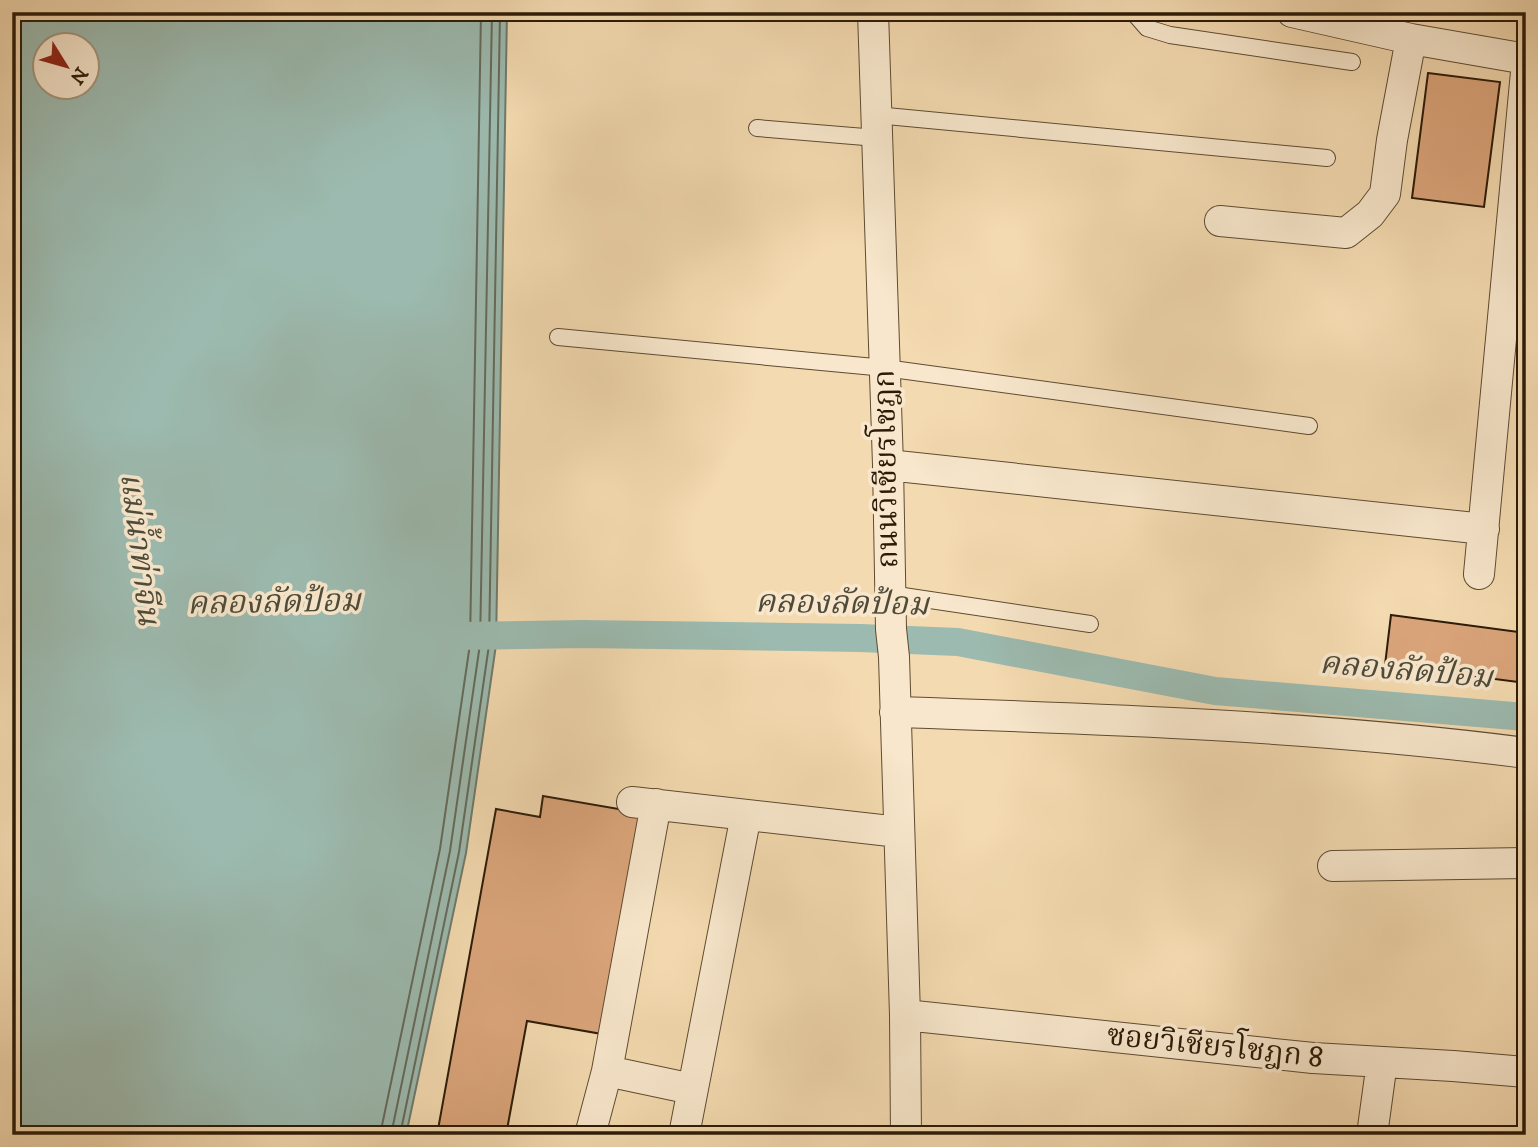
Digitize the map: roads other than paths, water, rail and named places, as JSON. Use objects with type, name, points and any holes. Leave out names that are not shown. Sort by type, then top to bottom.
[{"type":"street","name":"ถนนวิเชียรโชฎก","points":[[873,12],[905,1015],[906,1135]]},
{"type":"street","points":[[1292,12],[1411,39],[1526,59]]},
{"type":"street","points":[[1220,221],[1346,233],[1370,214],[1385,194],[1411,39]]},
{"type":"street","points":[[1479,574],[1526,72]]},
{"type":"street","points":[[888,466],[1484,529]]},
{"type":"street","points":[[895,712],[1293,730],[1445,742],[1526,753]]},
{"type":"street","points":[[590,1135],[607,1071],[644,803],[899,832]]},
{"type":"street","points":[[684,1135],[746,815]]},
{"type":"street","points":[[1333,866],[1526,863]]},
{"type":"street","name":"ซอยวิเชียรโชฎก 8","points":[[905,1015],[1313,1058],[1526,1072]]},
{"type":"street","points":[[1372,1135],[1382,1062]]},
{"type":"street","points":[[607,1071],[692,1089]]},
{"type":"lane","points":[[1133,12],[1147,28],[1170,35],[1352,62]]},
{"type":"lane","points":[[757,128],[877,127],[1327,158]]},
{"type":"lane","points":[[558,337],[885,368],[1309,426]]},
{"type":"lane","points":[[890,594],[1090,624]]},
{"type":"water","name":"แม่น้ำท่าจีน","points":[[12,12],[507,12],[496,645],[466,853],[406,1135],[12,1135]]},
{"type":"waterway","name":"คลองลัดป้อม","points":[[458,636],[583,634],[958,642],[1215,691],[1526,717]]}]
